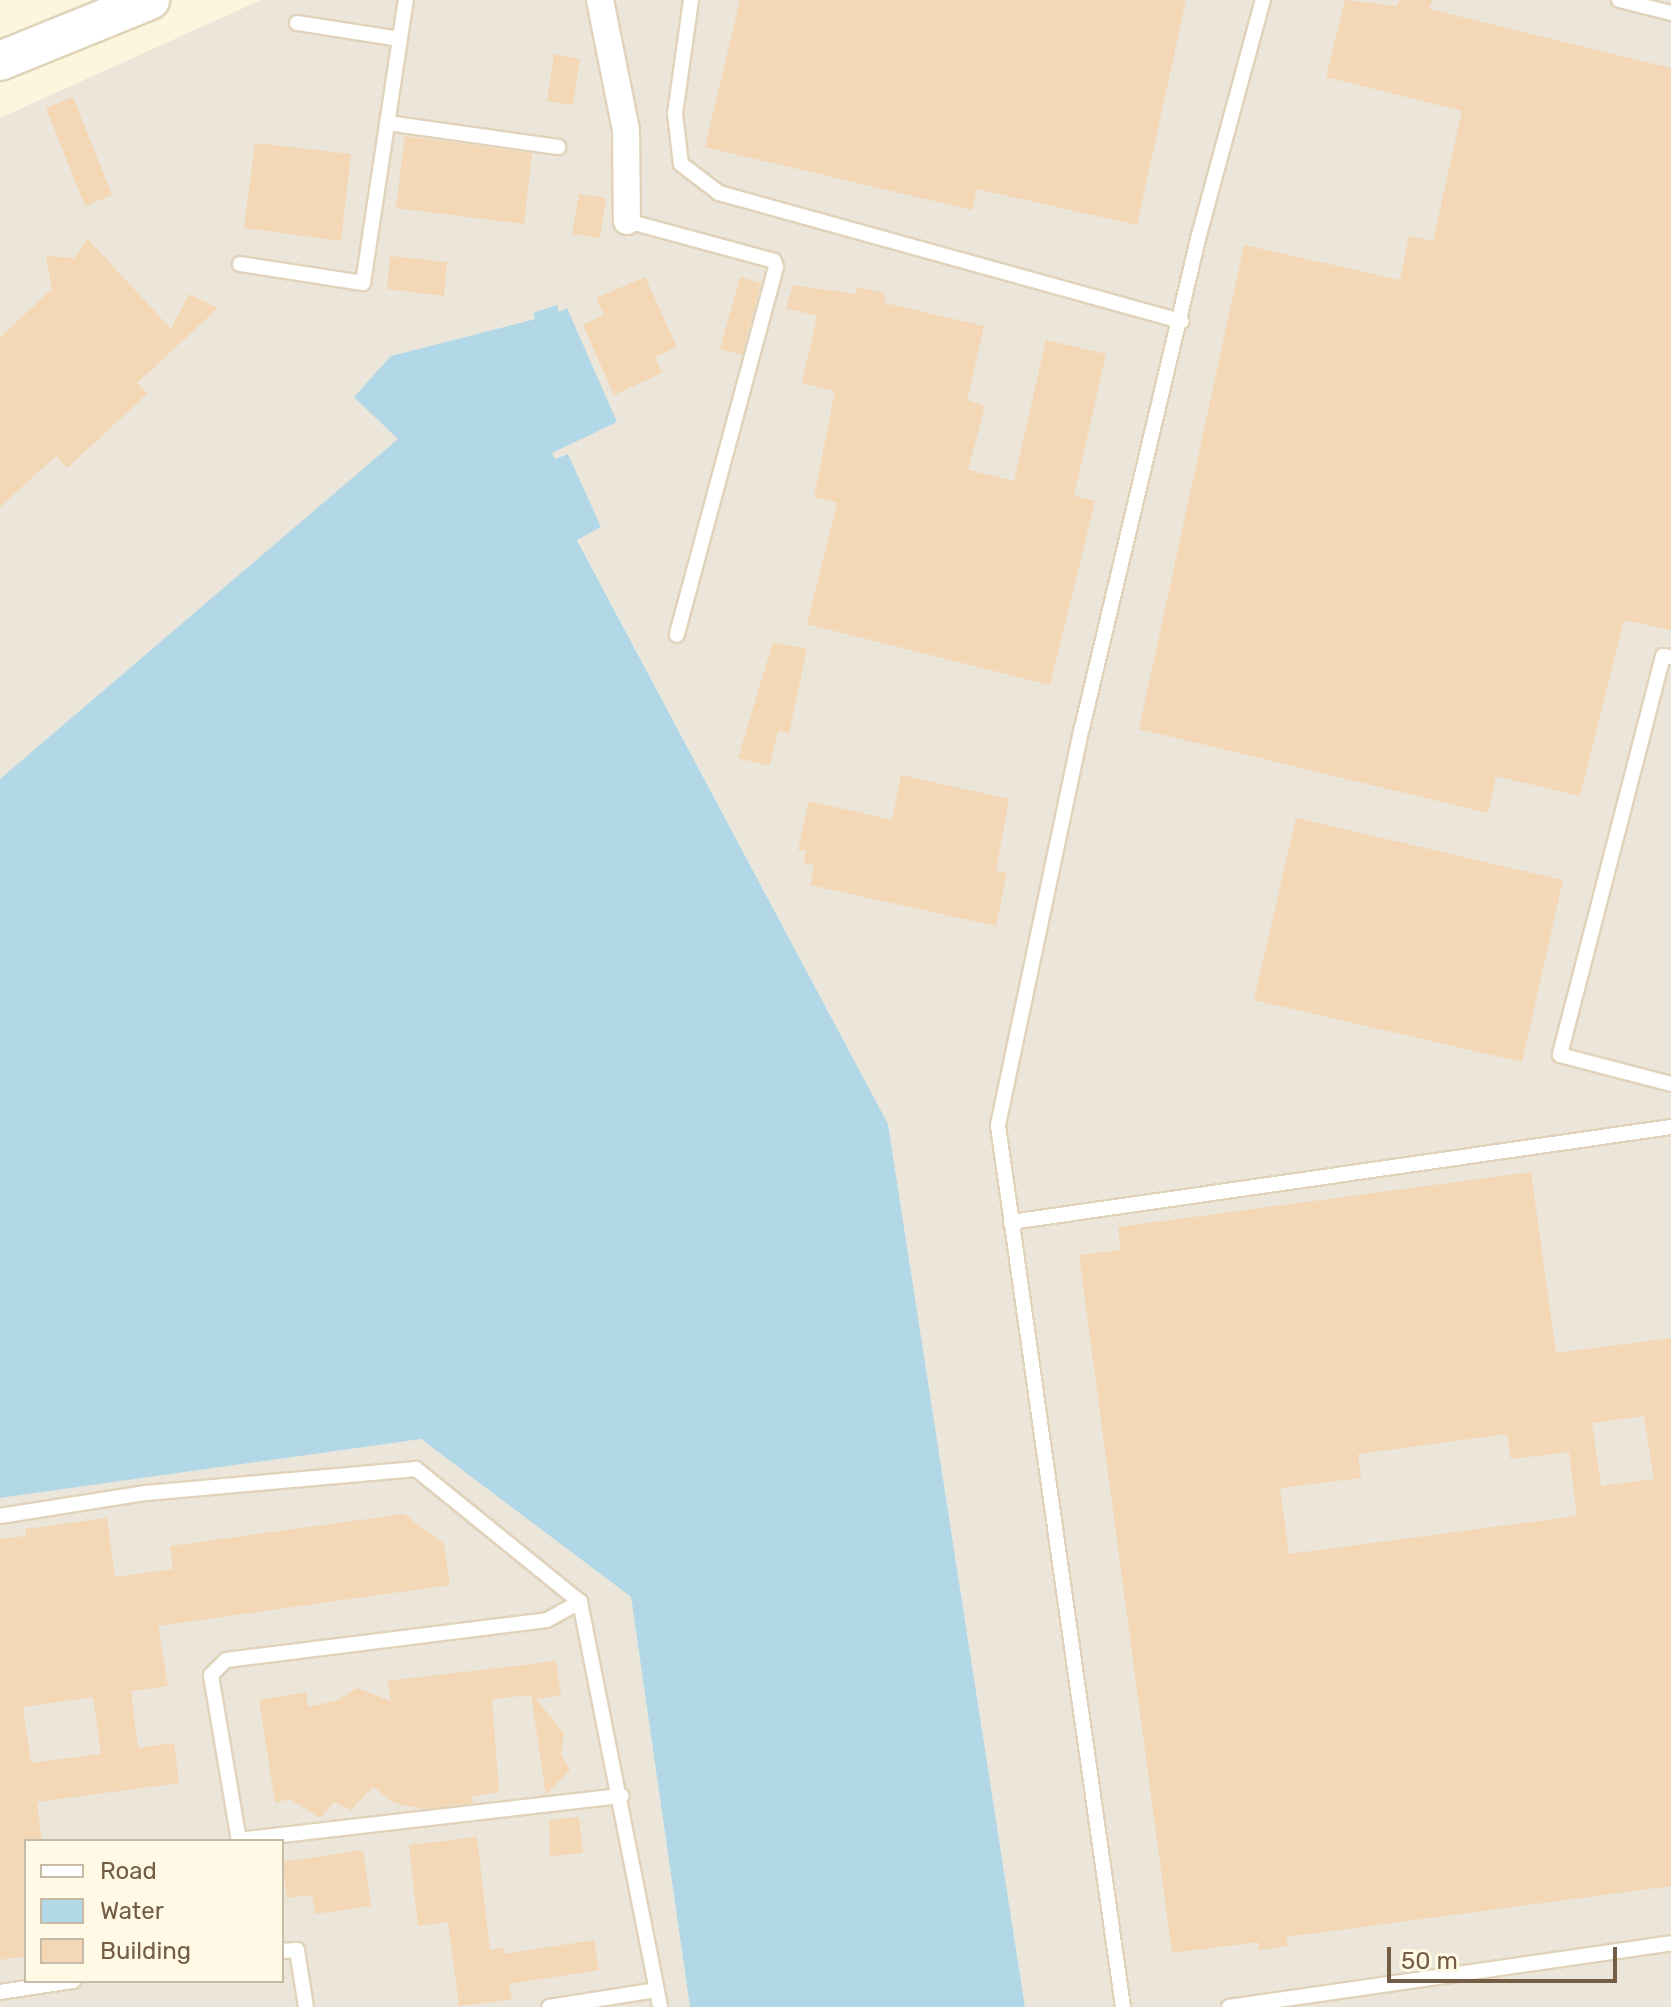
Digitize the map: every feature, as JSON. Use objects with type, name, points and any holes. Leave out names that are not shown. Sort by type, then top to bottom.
[{"type":"street","points":[[0,61],[150,0]]},
{"type":"street","points":[[600,0],[626,130],[627,221]]},
{"type":"lane","points":[[240,264],[363,283],[406,0]]},
{"type":"lane","points":[[691,0],[675,114],[681,164],[719,193],[1182,321]]},
{"type":"lane","points":[[1123,2007],[998,1125],[1034,935],[1182,321],[1199,235],[1263,0]]},
{"type":"lane","points":[[1619,0],[1671,13]]},
{"type":"lane","points":[[297,23],[400,39]]},
{"type":"lane","points":[[387,123],[558,147]]},
{"type":"lane","points":[[627,221],[774,261],[776,267],[677,635]]},
{"type":"lane","points":[[1671,657],[1663,656],[1560,1055],[1671,1084]]},
{"type":"lane","points":[[1011,1222],[1671,1127]]},
{"type":"lane","points":[[0,1516],[146,1493],[416,1469],[580,1602],[621,1796],[660,2007]]},
{"type":"lane","points":[[239,1839],[211,1675],[226,1660],[547,1620],[580,1602]]},
{"type":"lane","points":[[256,1839],[621,1796]]},
{"type":"lane","points":[[1229,2007],[1671,1943]]},
{"type":"lane","points":[[284,1951],[297,1950],[306,2007]]},
{"type":"lane","points":[[0,1992],[60,1983]]},
{"type":"lane","points":[[549,2007],[656,1990]]},
{"type":"shaded area","points":[[261,0],[1671,0],[1671,2007],[1025,2007],[888,1124],[577,539],[600,527],[567,454],[555,459],[552,453],[567,308],[559,312],[557,306],[533,314],[535,319],[391,356],[399,439],[0,779],[0,118]]},
{"type":"shaded area","points":[[421,1439],[631,1597],[690,2007],[0,2007],[0,1498]]},
{"type":"water","points":[[557,305],[559,312],[567,308],[617,422],[552,453],[555,459],[568,454],[601,527],[577,540],[888,1124],[1025,2007],[690,2007],[631,1597],[421,1439],[0,1498],[0,779],[398,439],[354,397],[391,356],[535,319],[533,313]]},
{"type":"building","points":[[740,0],[1186,0],[1137,225],[977,189],[972,210],[705,147]]},
{"type":"building","points":[[1345,0],[1397,6],[1399,0],[1432,0],[1429,9],[1671,68],[1671,630],[1624,620],[1580,796],[1496,776],[1488,813],[1139,729],[1244,245],[1400,280],[1409,236],[1433,241],[1462,111],[1326,77]]},
{"type":"building","points":[[554,54],[580,59],[573,105],[547,101]]},
{"type":"building","points":[[73,97],[112,195],[85,206],[46,108]]},
{"type":"building","points":[[405,136],[532,153],[524,224],[396,208]]},
{"type":"building","points":[[255,143],[351,154],[341,241],[244,228]]},
{"type":"building","points":[[579,194],[606,198],[600,238],[572,234]]},
{"type":"building","points":[[87,238],[171,329],[189,294],[218,308],[137,383],[147,394],[67,468],[56,456],[0,507],[0,337],[52,289],[46,256],[75,258]]},
{"type":"building","points":[[390,256],[447,262],[444,296],[387,289]]},
{"type":"building","points":[[645,277],[677,347],[655,357],[662,373],[614,395],[583,325],[604,315],[596,298]]},
{"type":"building","points":[[740,277],[761,283],[742,355],[720,349]]},
{"type":"building","points":[[793,285],[856,294],[857,287],[884,293],[885,303],[984,326],[967,400],[985,406],[968,470],[1014,481],[1046,340],[1106,354],[1074,496],[1095,501],[1050,685],[807,624],[837,503],[814,497],[835,391],[802,383],[817,316],[786,308]]},
{"type":"building","points":[[773,642],[807,649],[789,733],[778,731],[769,766],[738,758]]},
{"type":"building","points":[[901,775],[1009,799],[996,871],[1007,873],[996,926],[810,885],[814,865],[804,863],[806,851],[798,850],[809,801],[892,820]]},
{"type":"building","points":[[1296,818],[1563,880],[1522,1062],[1254,1000]]},
{"type":"building","points":[[1531,1172],[1556,1353],[1671,1338],[1671,1886],[1286,1937],[1288,1946],[1259,1950],[1258,1942],[1172,1953],[1079,1255],[1121,1250],[1118,1227]],"holes":[[[1644,1416],[1654,1479],[1601,1486],[1592,1423]],[[1507,1434],[1511,1459],[1569,1452],[1577,1516],[1289,1554],[1280,1488],[1361,1478],[1358,1454]]]},
{"type":"building","points":[[404,1514],[444,1544],[450,1585],[158,1626],[168,1686],[131,1691],[138,1748],[174,1743],[179,1783],[37,1802],[42,1839],[24,1839],[24,1956],[0,1960],[0,1539],[26,1536],[25,1529],[107,1518],[115,1577],[173,1569],[170,1546]],"holes":[[[93,1697],[101,1754],[31,1763],[23,1707]]]},
{"type":"building","points":[[556,1661],[561,1695],[536,1699],[564,1733],[561,1754],[570,1770],[546,1795],[531,1695],[492,1699],[499,1792],[472,1796],[473,1803],[424,1809],[395,1803],[373,1787],[351,1810],[334,1802],[320,1818],[290,1799],[275,1803],[259,1700],[306,1692],[308,1707],[338,1700],[357,1688],[391,1701],[387,1681]]},
{"type":"building","points":[[579,1817],[583,1853],[550,1856],[549,1820]]},
{"type":"building","points":[[477,1837],[490,1950],[504,1948],[505,1954],[594,1940],[599,1970],[509,1984],[512,1999],[459,2006],[448,1922],[418,1926],[409,1845]]},
{"type":"building","points":[[363,1850],[371,1906],[315,1914],[312,1895],[287,1898],[284,1862]]}]
